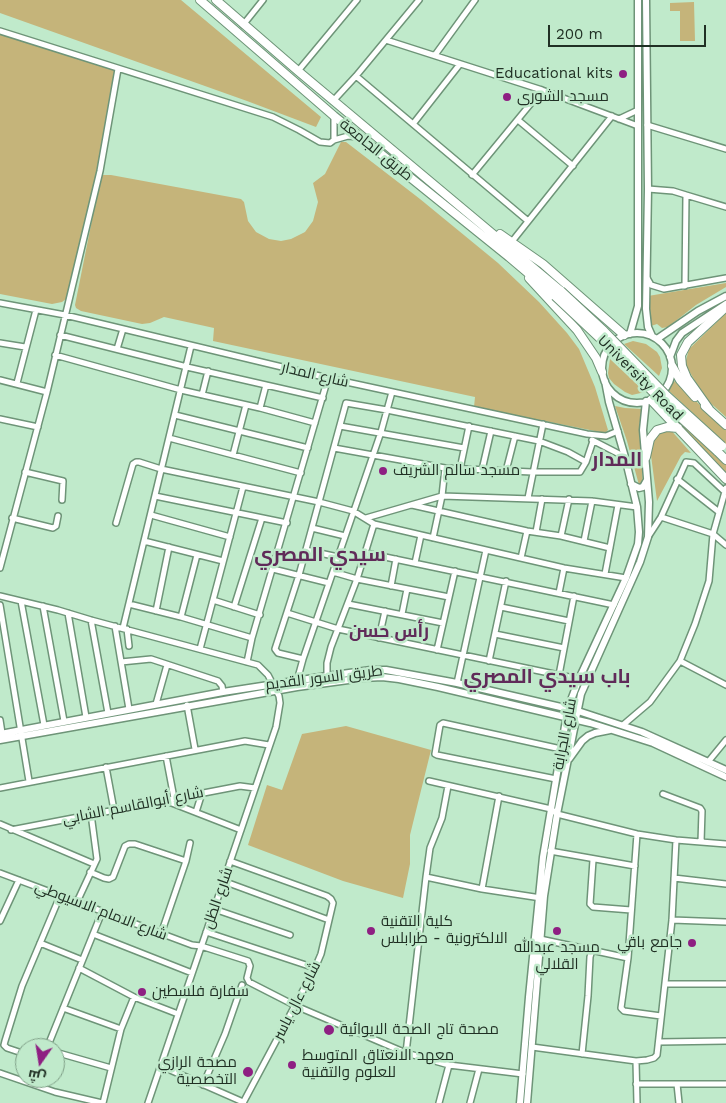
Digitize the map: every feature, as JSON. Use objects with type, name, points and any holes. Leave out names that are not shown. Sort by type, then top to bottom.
[{"type":"highway","name":"طريق الجامعة","points":[[200,0],[359,138],[558,293]]},
{"type":"highway","name":"طريق الجامعة","points":[[216,0],[298,72],[481,224],[510,244]]},
{"type":"highway","points":[[510,244],[543,264],[627,334]]},
{"type":"highway","points":[[510,244],[558,293]]},
{"type":"highway","points":[[509,256],[577,330],[596,358],[602,372]]},
{"type":"highway","name":"University Road","points":[[558,293],[657,397],[722,449],[726,460]]},
{"type":"highway","points":[[709,410],[687,378],[682,366],[681,355],[688,342],[726,306]]},
{"type":"highway","points":[[672,366],[680,380],[726,425]]},
{"type":"highway","points":[[649,400],[726,479]]},
{"type":"highway","points":[[646,457],[650,439],[657,430],[667,427],[678,428]]},
{"type":"main road","points":[[627,334],[638,306],[638,0]]},
{"type":"main road","points":[[646,0],[648,189],[646,309],[648,327],[654,338],[667,350],[670,357],[672,366],[671,377],[667,386],[660,394],[649,400],[627,401],[618,397],[610,390],[602,372],[607,350],[614,341],[627,334],[637,333],[654,338],[726,296]]},
{"type":"main road","points":[[670,357],[676,341],[682,333],[726,306]]},
{"type":"main road","name":"شارع الجرابة","points":[[527,1103],[523,1074],[551,809],[566,717],[579,679],[626,578],[638,544],[637,507],[626,457],[608,402],[605,382]]},
{"type":"main road","name":"شارع الجرابة","points":[[520,1103],[532,1047],[541,898],[578,710],[584,685],[640,562],[648,537],[649,511],[643,430],[649,400]]},
{"type":"main road","points":[[631,484],[639,488],[643,487],[647,480]]},
{"type":"main road","name":"طريق السور القديم","points":[[1,735],[187,705],[275,688],[297,680],[371,670],[386,670],[457,683],[578,710],[624,725],[726,770]]},
{"type":"main road","name":"طريق السور القديم","points":[[22,732],[86,716],[223,692],[382,677],[412,681],[576,719],[614,730],[653,743],[726,777]]},
{"type":"main road","points":[[567,762],[576,748],[588,736],[614,730]]},
{"type":"street","points":[[243,24],[263,0]]},
{"type":"street","points":[[298,72],[357,0]]},
{"type":"street","points":[[333,101],[419,0]]},
{"type":"street","points":[[435,56],[475,0]]},
{"type":"street","points":[[0,31],[273,117],[320,142],[330,143],[348,136],[359,138]]},
{"type":"street","points":[[386,40],[542,90],[638,126]]},
{"type":"street","points":[[413,124],[460,64]]},
{"type":"street","points":[[0,568],[3,549],[47,392],[100,171],[118,69]]},
{"type":"street","points":[[356,76],[528,221]]},
{"type":"street","points":[[472,175],[542,90]]},
{"type":"street","points":[[619,119],[638,110]]},
{"type":"street","points":[[334,116],[334,140]]},
{"type":"street","points":[[510,244],[612,116]]},
{"type":"street","points":[[518,120],[573,166]]},
{"type":"street","points":[[647,125],[726,149]]},
{"type":"street","points":[[648,189],[673,191],[726,207]]},
{"type":"street","points":[[685,286],[686,195]]},
{"type":"street","points":[[646,276],[651,284],[662,289],[726,278]]},
{"type":"street","name":"شارع المدار","points":[[0,303],[65,315],[328,378],[587,434],[606,436],[618,431]]},
{"type":"street","points":[[17,384],[36,310]]},
{"type":"street","points":[[117,349],[123,329]]},
{"type":"street","name":"شارع المدار","points":[[60,335],[323,398]]},
{"type":"street","points":[[0,343],[25,347]]},
{"type":"street","points":[[129,646],[125,628],[129,604],[191,346]]},
{"type":"street","points":[[56,356],[181,390],[316,423]]},
{"type":"street","points":[[202,395],[208,371]]},
{"type":"street","points":[[247,662],[252,638],[328,378]]},
{"type":"street","points":[[0,380],[47,392]]},
{"type":"street","points":[[260,408],[266,385]]},
{"type":"street","points":[[297,680],[302,659],[338,558],[392,392]]},
{"type":"street","points":[[302,659],[276,651],[347,403],[539,441],[568,452],[586,462]]},
{"type":"street","points":[[233,455],[246,405]]},
{"type":"street","points":[[175,415],[308,448]]},
{"type":"street","points":[[0,420],[38,427]]},
{"type":"street","points":[[528,498],[543,424]]},
{"type":"street","points":[[340,426],[464,448]]},
{"type":"street","points":[[460,469],[468,426]]},
{"type":"street","points":[[482,470],[491,431]]},
{"type":"street","points":[[587,434],[593,441],[626,457]]},
{"type":"street","points":[[506,471],[515,436]]},
{"type":"street","points":[[169,438],[301,473]]},
{"type":"street","points":[[334,448],[445,468],[580,472],[586,462],[593,441]]},
{"type":"street","points":[[116,524],[133,464],[140,462],[161,469],[294,496],[353,511],[374,524],[564,568],[626,578]]},
{"type":"street","points":[[624,725],[650,702],[680,661],[709,581],[713,534],[725,490],[694,463],[686,462],[661,517],[648,537]]},
{"type":"street","points":[[433,538],[442,496],[445,468]]},
{"type":"street","points":[[25,472],[63,481],[62,500]]},
{"type":"street","points":[[677,479],[719,512]]},
{"type":"street","points":[[200,649],[243,487]]},
{"type":"street","points":[[155,496],[287,523]]},
{"type":"street","points":[[366,518],[442,496],[592,500],[637,507]]},
{"type":"street","points":[[536,532],[542,499]]},
{"type":"street","points":[[561,536],[569,499]]},
{"type":"street","points":[[584,541],[592,500]]},
{"type":"street","points":[[410,505],[610,548]]},
{"type":"street","points":[[605,574],[618,505]]},
{"type":"street","points":[[151,515],[230,537]]},
{"type":"street","points":[[12,518],[53,528],[56,526],[58,516]]},
{"type":"street","points":[[661,517],[713,534],[726,545]]},
{"type":"street","points":[[234,607],[262,518]]},
{"type":"street","points":[[327,676],[328,655],[357,580],[374,524]]},
{"type":"street","points":[[312,528],[345,536]]},
{"type":"street","points":[[521,558],[528,531]]},
{"type":"street","points":[[415,563],[421,535]]},
{"type":"street","points":[[144,541],[223,561]]},
{"type":"street","points":[[156,611],[169,548]]},
{"type":"street","points":[[306,550],[338,558]]},
{"type":"street","points":[[457,683],[486,550]]},
{"type":"street","points":[[366,553],[614,605]]},
{"type":"street","points":[[181,617],[197,555]]},
{"type":"street","points":[[391,586],[396,559]]},
{"type":"street","points":[[559,593],[564,568]]},
{"type":"street","points":[[273,569],[329,583]]},
{"type":"street","points":[[437,650],[455,571]]},
{"type":"street","points":[[333,572],[357,580],[449,597]]},
{"type":"street","points":[[490,661],[506,581]]},
{"type":"street","points":[[402,614],[407,589]]},
{"type":"street","points":[[0,596],[125,628],[262,667],[275,688]]},
{"type":"street","points":[[559,675],[574,596]]},
{"type":"street","points":[[212,600],[260,615]]},
{"type":"street","points":[[21,601],[44,725]]},
{"type":"street","points":[[129,604],[252,638]]},
{"type":"street","points":[[348,604],[443,624]]},
{"type":"street","points":[[0,606],[29,781]]},
{"type":"street","points":[[43,606],[64,721]]},
{"type":"street","points":[[501,607],[569,621]]},
{"type":"street","points":[[379,638],[385,611]]},
{"type":"street","points":[[68,613],[86,716]]},
{"type":"street","points":[[286,613],[338,629],[579,679]]},
{"type":"street","points":[[91,620],[108,713]]},
{"type":"street","points":[[115,626],[130,709]]},
{"type":"street","points":[[495,634],[564,648]]},
{"type":"street","points":[[121,662],[151,659],[218,681],[222,686],[223,692]]},
{"type":"street","points":[[680,661],[726,685]]},
{"type":"street","points":[[156,704],[167,664]]},
{"type":"street","name":"شارع الظل","points":[[148,1103],[278,721],[280,703],[275,688]]},
{"type":"street","points":[[187,705],[195,749]]},
{"type":"street","points":[[0,720],[1,735]]},
{"type":"street","points":[[556,779],[437,755],[435,754],[437,741],[440,725],[443,723],[561,749]]},
{"type":"street","points":[[0,788],[245,740],[269,746]]},
{"type":"street","points":[[708,762],[726,740]]},
{"type":"street","points":[[166,756],[174,798]]},
{"type":"street","points":[[106,767],[114,810]]},
{"type":"street","points":[[428,782],[499,796],[551,809],[557,814],[637,834],[676,840],[726,844]]},
{"type":"street","name":"شارع أبوالقاسم الشابي","points":[[11,830],[240,786],[255,788]]},
{"type":"street","points":[[406,1053],[430,848],[442,818],[448,786]]},
{"type":"street","points":[[196,812],[202,793]]},
{"type":"street","points":[[663,794],[700,808],[702,811],[700,842]]},
{"type":"street","points":[[482,889],[499,796]]},
{"type":"street","points":[[163,800],[241,830]]},
{"type":"street","points":[[77,902],[94,864],[97,852],[91,814]]},
{"type":"street","points":[[0,824],[94,864]]},
{"type":"street","points":[[637,834],[628,958],[621,1008],[624,1011],[661,1016]]},
{"type":"street","points":[[532,1047],[636,1061],[654,1058],[658,1051],[672,920],[676,840]]},
{"type":"street","points":[[161,934],[186,861],[190,843]]},
{"type":"street","points":[[90,872],[104,878],[109,879],[113,877],[125,846],[129,844],[135,844],[186,861]]},
{"type":"street","points":[[550,851],[635,866]]},
{"type":"street","points":[[593,860],[590,904],[593,907],[630,910]]},
{"type":"street","name":"شارع ءال ياسر","points":[[230,861],[327,896],[333,903],[321,954],[315,968],[243,1103]]},
{"type":"street","name":"شارع الامام الاسيوطي","points":[[0,873],[197,947],[202,946],[248,961],[250,966],[247,978],[249,982],[296,1006]]},
{"type":"street","points":[[426,877],[482,889],[541,898]]},
{"type":"street","points":[[674,878],[726,884]]},
{"type":"street","points":[[0,921],[19,880]]},
{"type":"street","points":[[223,881],[329,920]]},
{"type":"street","points":[[15,1051],[4,1045],[22,986],[60,896]]},
{"type":"street","points":[[214,909],[290,935]]},
{"type":"street","points":[[51,1038],[102,912]]},
{"type":"street","points":[[672,920],[726,922]]},
{"type":"street","points":[[206,932],[315,968]]},
{"type":"street","points":[[93,934],[192,973]]},
{"type":"street","points":[[540,939],[628,958]]},
{"type":"street","points":[[40,943],[82,960]]},
{"type":"street","points":[[582,1054],[592,950]]},
{"type":"street","points":[[79,968],[134,997],[178,1014]]},
{"type":"street","points":[[665,984],[726,984]]},
{"type":"street","points":[[203,1085],[225,1034],[242,986]]},
{"type":"street","points":[[45,1088],[102,1103],[121,1029],[134,997]]},
{"type":"street","points":[[296,1006],[406,1053],[449,1065],[523,1074]]},
{"type":"street","points":[[63,1008],[121,1029]]},
{"type":"street","points":[[659,1042],[726,1041]]},
{"type":"street","points":[[65,1055],[111,1068]]},
{"type":"street","points":[[636,1061],[636,1103]]},
{"type":"street","points":[[439,1103],[449,1065]]},
{"type":"street","points":[[161,1066],[243,1103]]},
{"type":"street","points":[[470,1103],[479,1069]]},
{"type":"street","points":[[0,1073],[15,1078]]},
{"type":"street","points":[[636,1084],[726,1084]]},
{"type":"street","points":[[677,1084],[679,1103]]},
{"type":"street","points":[[63,1103],[66,1095]]},
{"type":"shaded area","points":[[0,0],[181,0],[321,117],[316,127],[0,13]]},
{"type":"shaded area","points":[[694,2],[695,41],[680,41],[680,11],[670,11],[670,3]]},
{"type":"shaded area","points":[[0,31],[118,69],[70,296],[62,302],[52,304],[0,294]]},
{"type":"shaded area","points":[[341,142],[346,142],[420,199],[498,263],[539,302],[579,349],[595,387],[608,430],[605,433],[474,407],[475,397],[213,341],[214,328],[164,317],[142,324],[81,311],[76,308],[75,305],[100,180],[103,175],[241,199],[244,202],[248,221],[256,232],[269,239],[281,241],[291,239],[305,232],[313,221],[318,202],[313,183],[325,174]]},
{"type":"shaded area","points":[[726,283],[726,287],[696,305],[668,327],[662,328],[657,324],[651,326],[648,316],[648,296]]},
{"type":"shaded area","points":[[726,313],[726,417],[705,398],[685,364],[689,349]]},
{"type":"shaded area","points":[[633,341],[646,344],[657,352],[662,368],[659,376],[624,344]]},
{"type":"shaded area","points":[[610,359],[645,392],[632,395],[614,384],[609,378],[608,373]]},
{"type":"shaded area","points":[[673,380],[726,429],[726,444],[668,390]]},
{"type":"shaded area","points":[[660,401],[726,464],[726,474],[658,404]]},
{"type":"shaded area","points":[[615,406],[643,409],[639,426],[643,484],[639,485]]},
{"type":"shaded area","points":[[670,429],[691,453],[685,452],[681,456],[657,501],[650,448],[658,431]]},
{"type":"shaded area","points":[[346,726],[431,750],[410,835],[410,864],[403,898],[343,881],[248,845],[267,785],[282,790],[302,734]]},
{"type":"place","name":"Educational kits","points":[[623,74]]},
{"type":"place","name":"مسجد الشورى","points":[[507,97]]},
{"type":"place","name":"مسجد سالم الشريف","points":[[383,471]]},
{"type":"place","name":"كلية التقنية الالكترونية - طرابلس","points":[[371,931]]},
{"type":"place","name":"مسجد عبدالله القلالي","points":[[557,931]]},
{"type":"place","name":"جامع باقي","points":[[692,943]]},
{"type":"place","name":"سفارة فلسطين","points":[[142,992]]},
{"type":"place","name":"مصحة تاج الصحة الايوائية","points":[[329,1030]]},
{"type":"place","name":"معهد الانعتاق المتوسط للعلوم والتقنية","points":[[292,1065]]},
{"type":"place","name":"مصحة الرازي التخصصية","points":[[248,1072]]},
{"type":"district","name":"المدار","points":[[617,460]]},
{"type":"district","name":"سيدي المصري","points":[[320,555]]},
{"type":"district","name":"رأس حسن","points":[[389,632]]},
{"type":"district","name":"باب سيدي المصري","points":[[547,677]]}]
